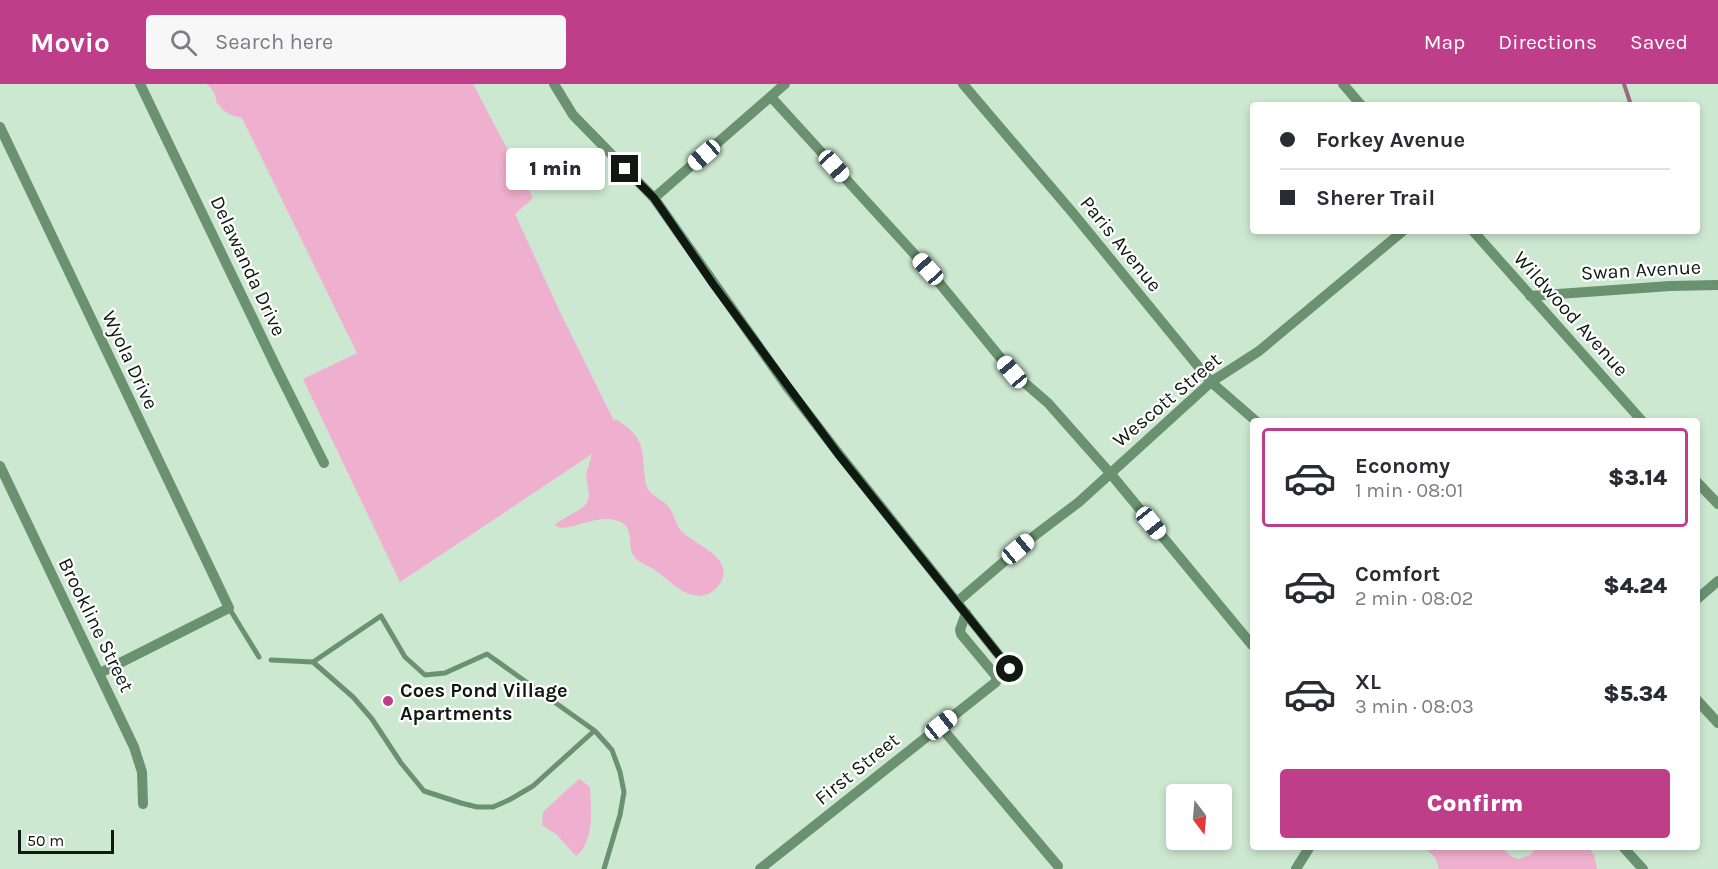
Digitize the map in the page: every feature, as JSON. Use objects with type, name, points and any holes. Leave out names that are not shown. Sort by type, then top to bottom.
[{"type":"street","name":"Delawanda Drive","points":[[140,84],[324,463]]},
{"type":"street","points":[[554,84],[573,115],[654,198],[788,388],[1010,669]]},
{"type":"street","points":[[654,198],[785,84]]},
{"type":"street","name":"Paris Avenue","points":[[963,84],[1072,212],[1211,382],[1252,418]]},
{"type":"street","points":[[1343,84],[1358,102]]},
{"type":"street","points":[[771,97],[928,269],[1012,372],[1048,404],[1110,473],[1250,643]]},
{"type":"street","name":"Wyola Drive","points":[[0,126],[229,608]]},
{"type":"street","name":"Wescott Street","points":[[958,602],[1034,536],[1079,502],[1211,382],[1259,351],[1399,234]]},
{"type":"street","name":"Wildwood Avenue","points":[[1476,234],[1639,418]]},
{"type":"street","name":"Swan Avenue","points":[[1530,296],[1670,286],[1718,285]]},
{"type":"street","name":"Brookline Street","points":[[0,466],[134,747],[142,772],[143,804]]},
{"type":"street","points":[[1700,485],[1718,504]]},
{"type":"street","points":[[1700,597],[1718,581]]},
{"type":"street","points":[[100,673],[229,608]]},
{"type":"street","name":"First Street","points":[[760,869],[996,682],[996,676],[961,634],[960,630],[966,613]]},
{"type":"street","points":[[1700,703],[1718,723]]},
{"type":"street","points":[[940,726],[1058,866]]},
{"type":"street","points":[[1296,869],[1307,850]]},
{"type":"street","points":[[1626,850],[1643,869]]},
{"type":"lane","points":[[229,608],[259,657]]},
{"type":"lane","points":[[271,660],[313,662],[381,616],[405,657],[425,675],[445,673],[487,654],[594,731],[607,744],[615,757],[624,792],[620,815],[604,869]]},
{"type":"lane","points":[[313,662],[353,697],[372,719],[401,763],[424,791],[477,807],[493,807],[533,786],[594,731]]},
{"type":"shaded area","points":[[207,84],[473,84],[533,198],[515,214],[560,312],[614,421],[616,419],[624,425],[639,440],[648,489],[669,507],[684,534],[716,556],[721,563],[722,580],[717,588],[702,596],[680,589],[635,558],[631,550],[627,528],[615,520],[595,520],[567,527],[555,525],[587,503],[589,495],[586,474],[592,454],[400,582],[303,379],[357,353],[242,118],[223,110]]},
{"type":"shaded area","points":[[579,779],[590,787],[591,814],[589,834],[582,850],[576,856],[556,834],[542,825],[543,812]]},
{"type":"shaded area","points":[[1426,850],[1504,850],[1512,857],[1519,859],[1530,855],[1534,850],[1590,850],[1597,869],[1439,869],[1435,857]]},
{"type":"waterway","points":[[1624,84],[1630,102]]},
{"type":"place","name":"Coes Pond Village Apartments","points":[[388,701]]},
{"type":"route","points":[[625,169],[654,198],[788,388],[1010,669]]}]
